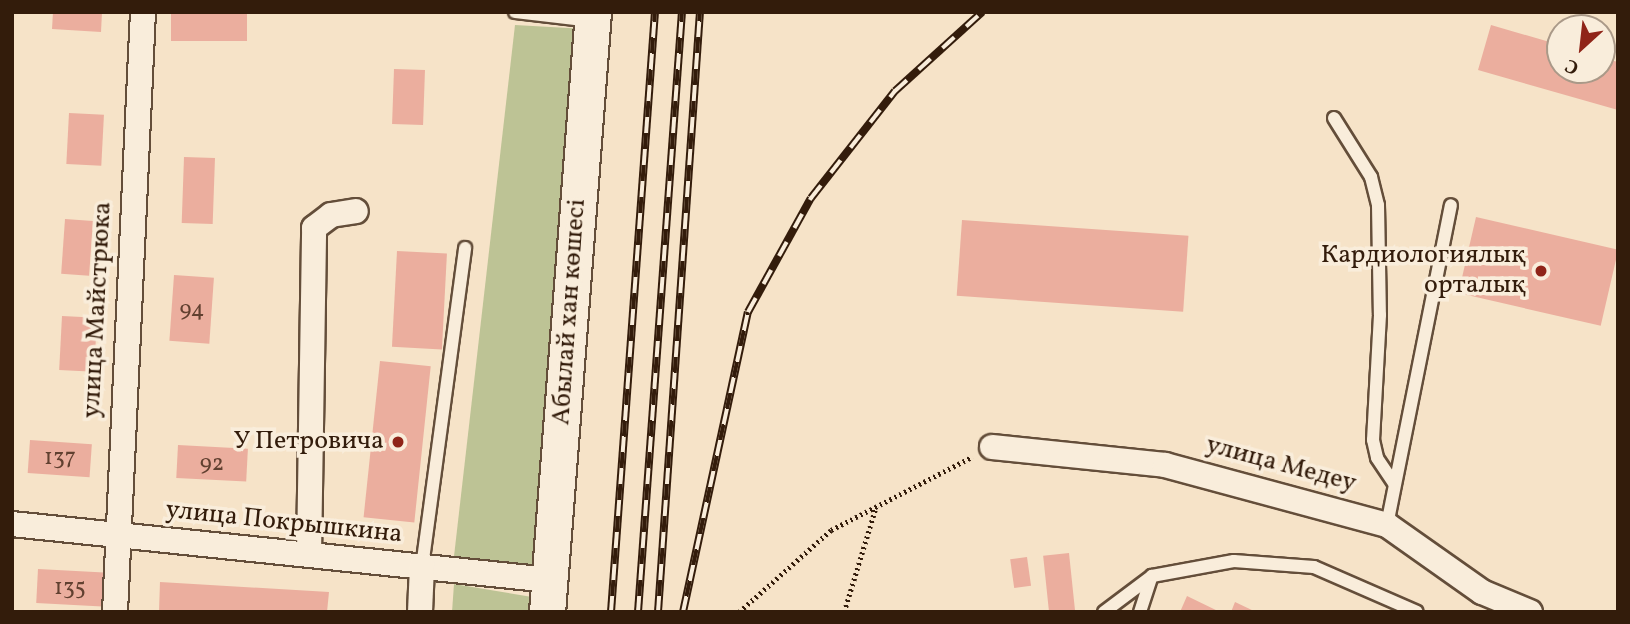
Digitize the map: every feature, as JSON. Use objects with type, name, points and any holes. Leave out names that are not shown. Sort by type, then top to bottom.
[{"type":"main road","name":"Абылай хан көшесі","points":[[548,596],[592,17]]},
{"type":"street","name":"улица Майстрюка","points":[[115,612],[116,535],[143,12]]},
{"type":"street","points":[[309,555],[314,228],[331,215],[356,211]]},
{"type":"street","name":"улица Медеу","points":[[992,447],[1165,465],[1387,525],[1482,592],[1530,612]]},
{"type":"street","name":"улица Покрышкина","points":[[12,524],[422,567],[548,596]]},
{"type":"street","points":[[420,612],[422,567]]},
{"type":"lane","points":[[516,12],[592,17]]},
{"type":"lane","points":[[1334,118],[1371,177],[1378,205],[1380,315],[1373,439],[1377,458],[1394,483]]},
{"type":"lane","points":[[1387,525],[1451,205]]},
{"type":"lane","points":[[422,567],[465,248]]},
{"type":"lane","points":[[1104,612],[1152,576],[1234,561],[1314,567],[1417,612]]},
{"type":"lane","points":[[1140,612],[1152,576]]},
{"type":"path","points":[[740,612],[831,530],[992,447]]},
{"type":"path","points":[[844,612],[876,506]]},
{"type":"green space","points":[[515,25],[586,29],[544,571],[453,565]]},
{"type":"green space","points":[[454,584],[538,598],[537,612],[452,612]]},
{"type":"building","points":[[53,12],[102,12],[101,32],[52,29]]},
{"type":"building","points":[[171,12],[247,12],[247,41],[171,41]]},
{"type":"building","points":[[1491,25],[1546,41],[1546,84],[1616,84],[1618,62],[1618,110],[1478,70]]},
{"type":"building","points":[[394,69],[425,70],[423,125],[392,124]]},
{"type":"building","points":[[69,113],[104,115],[101,166],[66,164]]},
{"type":"building","points":[[184,157],[215,158],[213,224],[182,223]]},
{"type":"building","name":"Кардиологиялық орталық","points":[[1476,217],[1618,250],[1601,326],[1458,293]]},
{"type":"building","points":[[65,219],[93,221],[89,276],[61,274]]},
{"type":"building","points":[[962,220],[1188,236],[1183,312],[957,296]]},
{"type":"building","points":[[397,251],[447,254],[442,349],[392,347]]},
{"type":"building","points":[[174,275],[214,278],[209,344],[169,341]]},
{"type":"building","points":[[62,316],[97,318],[94,372],[59,370]]},
{"type":"building","name":"У Петровича","points":[[380,361],[431,366],[414,522],[364,517]]},
{"type":"building","points":[[30,440],[92,444],[90,477],[28,473]]},
{"type":"building","points":[[178,445],[248,449],[246,482],[176,478]]},
{"type":"building","points":[[1069,553],[1075,612],[1049,612],[1043,556]]},
{"type":"building","points":[[1027,557],[1031,586],[1014,588],[1010,559]]},
{"type":"building","points":[[38,569],[104,572],[102,606],[36,603]]},
{"type":"building","points":[[160,582],[329,592],[327,612],[159,612]]},
{"type":"building","points":[[1187,596],[1220,612],[1180,612]]},
{"type":"building","points":[[1235,602],[1256,612],[1231,612]]},
{"type":"railway","points":[[611,612],[655,12]]},
{"type":"railway","points":[[638,612],[682,12]]},
{"type":"railway","points":[[658,612],[700,12]]},
{"type":"railway","points":[[683,612],[748,312],[811,198],[895,91],[982,12]]},
{"type":"place","name":"Кардиологиялық орталық","points":[[1541,271]]},
{"type":"place","name":"У Петровича","points":[[398,442]]}]
